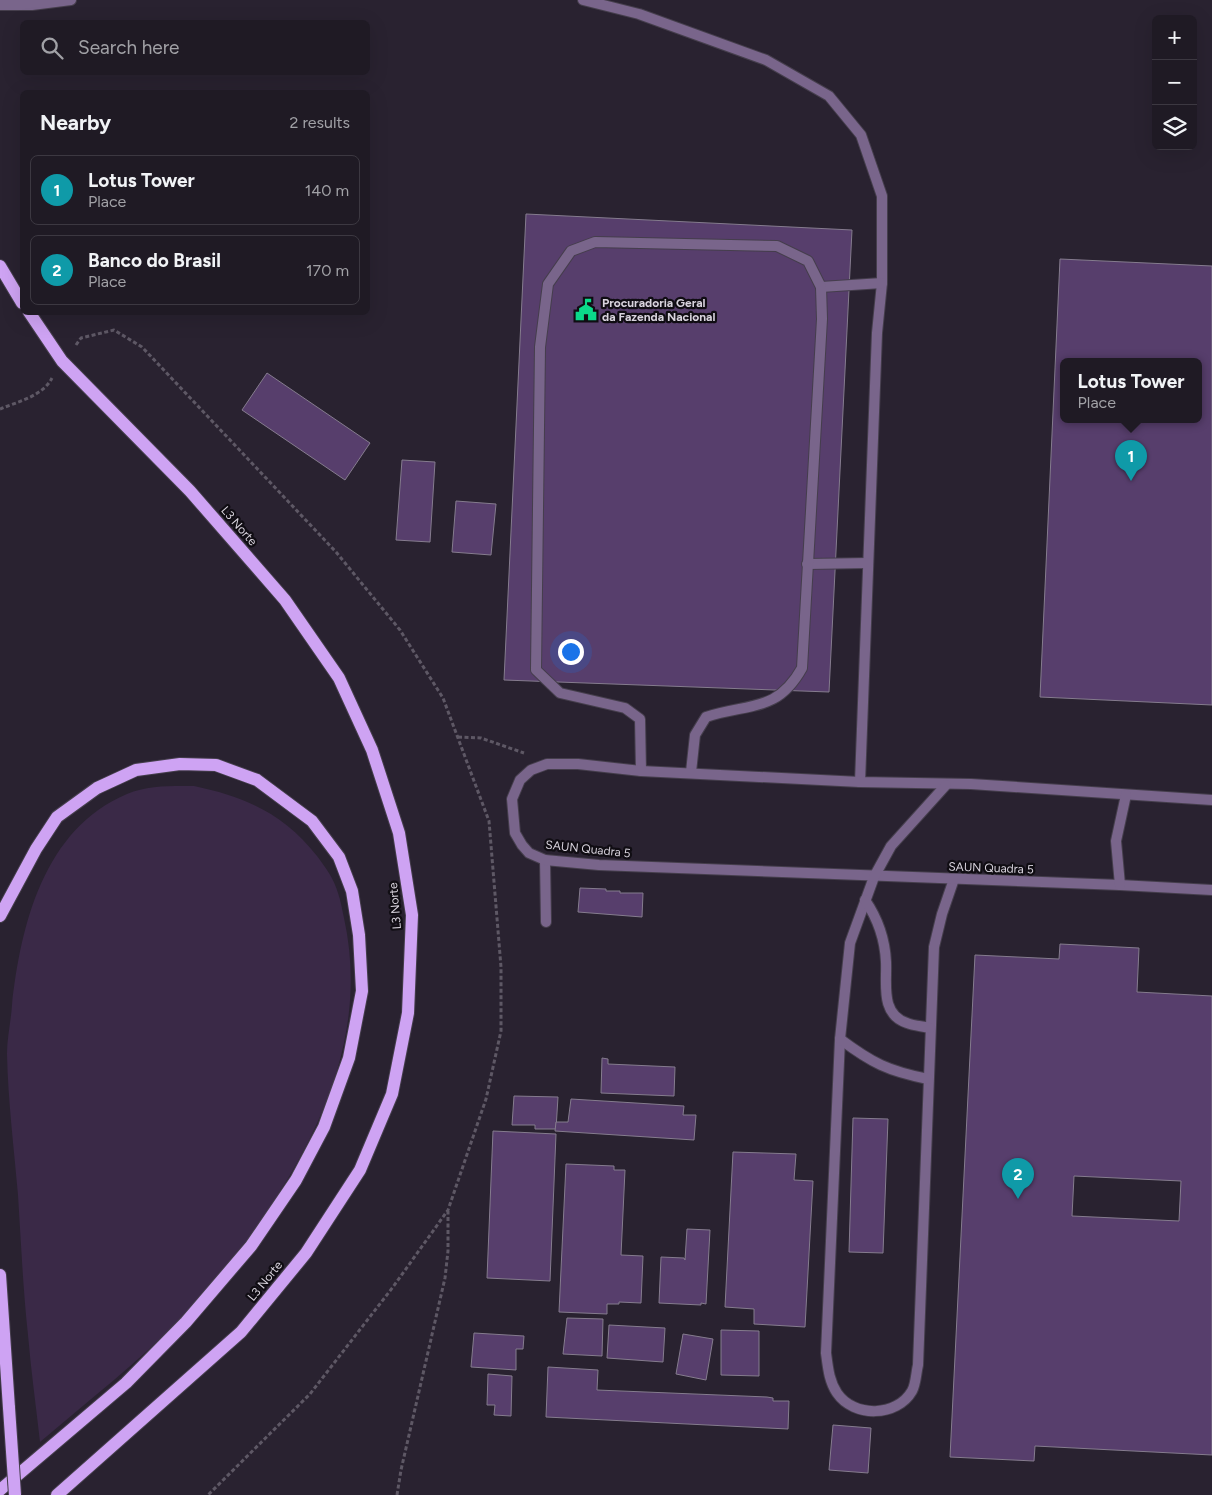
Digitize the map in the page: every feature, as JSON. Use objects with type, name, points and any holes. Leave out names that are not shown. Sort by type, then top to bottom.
[{"type":"main road","points":[[0,266],[20,300]]},
{"type":"main road","name":"L3 Norte","points":[[31,315],[62,361],[197,498],[285,600],[339,678],[372,750],[399,833],[412,915],[408,1013],[396,1076],[392,1094],[360,1170],[306,1253],[241,1332],[57,1495]]},
{"type":"main road","points":[[0,916],[36,849],[57,817],[97,788],[136,770],[180,764],[216,765],[257,780],[312,821],[339,858],[352,891],[359,935],[362,991],[349,1058],[324,1127],[296,1180],[250,1246],[186,1322],[126,1383],[0,1490]]},
{"type":"main road","points":[[0,1275],[15,1495]]},
{"type":"street","points":[[0,5],[32,5],[71,0]]},
{"type":"street","points":[[582,0],[639,14],[766,60],[830,96],[861,135],[882,196],[882,283],[877,333],[860,782]]},
{"type":"street","points":[[642,771],[640,719],[625,708],[560,693],[536,670],[540,347],[548,284],[571,251],[595,242],[777,246],[808,260],[821,287],[822,318],[802,668],[794,682],[781,695],[756,707],[724,711],[706,717],[695,735],[691,772]]},
{"type":"street","points":[[821,287],[882,283]]},
{"type":"street","points":[[807,564],[868,563]]},
{"type":"street","name":"SAUN Quadra 5","points":[[1212,800],[971,784],[860,782],[642,771],[578,764],[547,764],[531,770],[520,780],[512,799],[515,833],[529,853],[546,860],[599,865],[1212,890]]},
{"type":"street","points":[[946,785],[891,846],[874,877],[850,943],[840,1039],[827,1361],[828,1376],[838,1394],[854,1408],[871,1411],[889,1409],[903,1403],[914,1390],[918,1365],[934,947],[942,914],[954,880]]},
{"type":"street","points":[[1120,885],[1116,841],[1126,795]]},
{"type":"street","points":[[546,860],[546,922]]},
{"type":"street","points":[[865,900],[875,914],[882,937],[886,961],[885,991],[889,1007],[896,1016],[906,1023],[930,1028]]},
{"type":"street","points":[[840,1039],[878,1065],[900,1074],[928,1079]]},
{"type":"path","points":[[0,409],[32,396],[50,383],[62,361]]},
{"type":"path","points":[[458,737],[481,738],[514,749],[547,764]]},
{"type":"path","points":[[398,1495],[401,1470],[446,1278],[448,1210]]},
{"type":"shaded area","points":[[169,786],[194,786],[213,790],[247,802],[277,818],[304,841],[329,874],[341,902],[350,960],[350,1001],[344,1041],[334,1080],[302,1155],[258,1225],[231,1262],[193,1308],[130,1366],[40,1442],[26,1318],[7,1054],[16,974],[22,943],[30,912],[42,882],[57,855],[75,830],[99,810],[135,791]]},
{"type":"building","points":[[526,214],[852,230],[829,692],[504,680]]},
{"type":"building","points":[[1060,259],[1212,266],[1212,705],[1040,697]]},
{"type":"building","points":[[267,373],[370,443],[345,480],[242,410]]},
{"type":"building","points":[[402,460],[435,462],[430,542],[396,540]]},
{"type":"building","points":[[456,501],[496,504],[491,555],[452,552]]},
{"type":"building","points":[[580,888],[606,889],[606,891],[620,891],[620,893],[643,893],[642,917],[578,912]]},
{"type":"building","points":[[1060,944],[1139,948],[1137,992],[1212,996],[1212,1455],[1035,1446],[1034,1461],[950,1457],[975,955],[1059,959]],"holes":[[[1074,1176],[1181,1181],[1179,1221],[1072,1216]]]},
{"type":"building","points":[[602,1058],[608,1059],[608,1064],[675,1067],[674,1096],[601,1093]]},
{"type":"building","points":[[514,1096],[558,1097],[556,1129],[535,1129],[535,1125],[512,1125]]},
{"type":"building","points":[[571,1099],[684,1106],[683,1115],[696,1115],[694,1140],[555,1131],[556,1122],[568,1122]]},
{"type":"building","points":[[853,1118],[888,1119],[883,1253],[849,1252]]},
{"type":"building","points":[[493,1131],[556,1134],[550,1281],[487,1278]]},
{"type":"building","points":[[733,1152],[796,1154],[794,1180],[813,1181],[805,1327],[754,1324],[754,1309],[725,1307]]},
{"type":"building","points":[[566,1164],[614,1166],[614,1170],[625,1170],[621,1255],[643,1256],[641,1303],[619,1302],[619,1304],[607,1304],[607,1314],[559,1312]]},
{"type":"building","points":[[687,1229],[710,1230],[706,1304],[659,1303],[661,1257],[684,1258],[685,1260]]},
{"type":"building","points":[[567,1318],[603,1319],[602,1356],[563,1354]]},
{"type":"building","points":[[609,1325],[665,1328],[663,1362],[607,1358]]},
{"type":"building","points":[[721,1330],[759,1331],[759,1376],[721,1375]]},
{"type":"building","points":[[474,1333],[524,1336],[523,1349],[516,1349],[516,1370],[471,1367]]},
{"type":"building","points":[[683,1334],[713,1339],[706,1380],[676,1374]]},
{"type":"building","points":[[548,1367],[598,1370],[597,1390],[767,1397],[773,1398],[773,1401],[789,1401],[788,1429],[546,1417]]},
{"type":"building","points":[[488,1374],[512,1376],[511,1416],[494,1415],[495,1405],[487,1405]]},
{"type":"building","points":[[833,1425],[871,1428],[868,1473],[829,1470]]},
{"type":"place","name":"Procuradoria Geral da Fazenda Nacional","points":[[586,310]]},
{"type":"place","name":"Lotus Tower","points":[[1131,481]]},
{"type":"place","name":"Banco do Brasil","points":[[1018,1199]]}]
